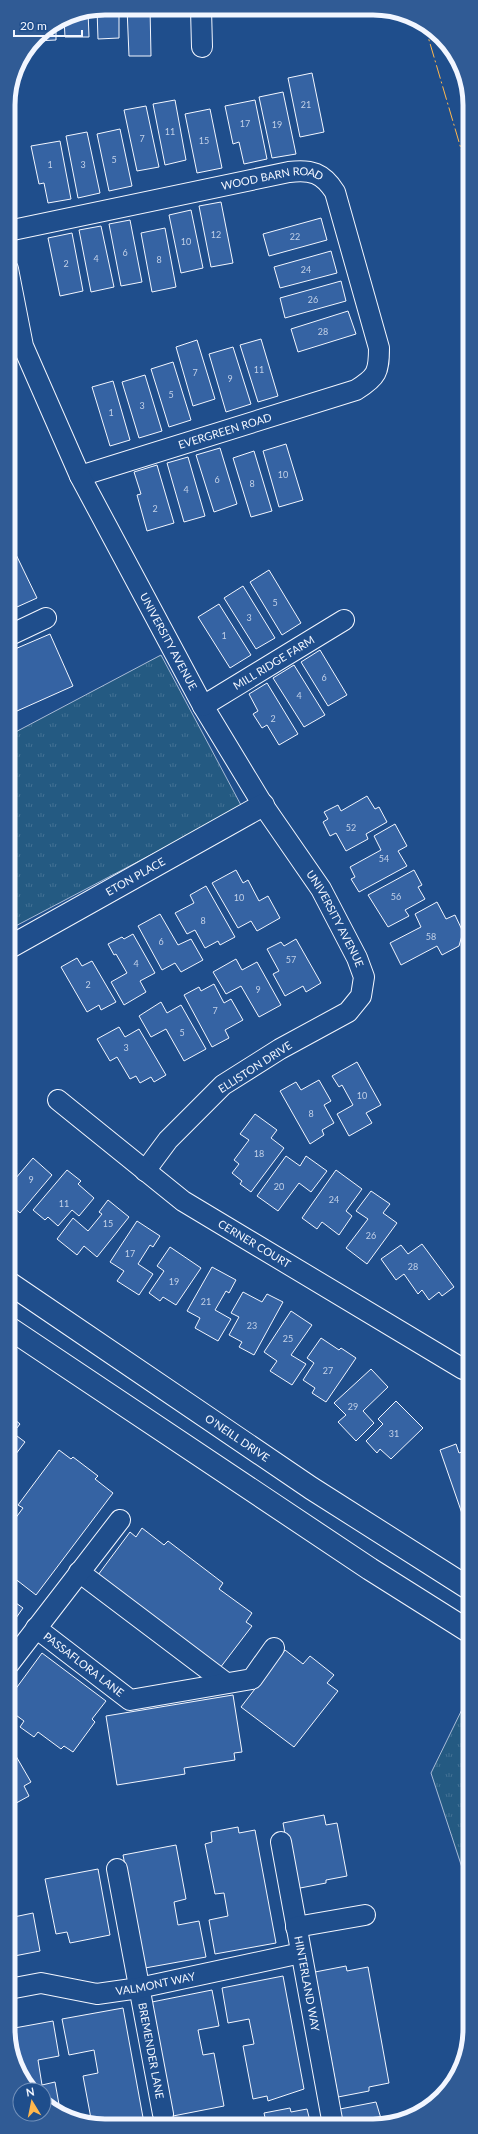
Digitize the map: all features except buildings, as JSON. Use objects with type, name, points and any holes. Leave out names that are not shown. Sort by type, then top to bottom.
[{"type":"main road","name":"ETON PLACE","points":[[15,944],[263,805]]},
{"type":"main road","name":"O'NEILL DRIVE","points":[[15,1287],[311,1488],[463,1585]]},
{"type":"main road","points":[[15,1332],[376,1573],[463,1628]]},
{"type":"street","points":[[201,15],[202,46]]},
{"type":"street","name":"WOOD BARN ROAD","points":[[15,230],[289,172],[302,170],[314,172],[327,180],[335,192],[379,348],[379,367],[369,382]]},
{"type":"street","name":"UNIVERSITY AVENUE","points":[[16,348],[80,476],[203,706],[263,805],[321,889],[358,958],[364,977],[361,996]]},
{"type":"street","name":"EVERGREEN ROAD","points":[[80,476],[356,390],[369,382]]},
{"type":"street","points":[[15,633],[46,618]]},
{"type":"street","name":"MILL RIDGE FARM","points":[[203,706],[344,620]]},
{"type":"street","name":"ELLISTON DRIVE","points":[[145,1172],[168,1140],[223,1086],[280,1049],[348,1012],[361,996]]},
{"type":"street","name":"CERNER COURT","points":[[58,1100],[145,1172],[183,1201],[463,1369]]},
{"type":"street","name":"PASSAFLORA LANE","points":[[15,1656],[120,1520]]},
{"type":"street","points":[[80,1572],[226,1683]]},
{"type":"street","name":"PASSAFLORA LANE","points":[[36,1628],[130,1700],[252,1679],[274,1648]]},
{"type":"street","name":"HINTERLAND WAY","points":[[281,1842],[332,2119]]},
{"type":"street","name":"BREMENDER LANE","points":[[116,1869],[163,2114]]},
{"type":"street","points":[[296,1927],[365,1915]]},
{"type":"street","name":"VALMONT WAY","points":[[15,1988],[41,1983],[97,1994],[139,1988],[301,1953]]},
{"type":"green space","points":[[161,655],[242,807],[15,926],[15,732]]},
{"type":"green space","points":[[463,1707],[463,1871],[431,1773]]},
{"type":"power","points":[[427,33],[463,156]]}]
